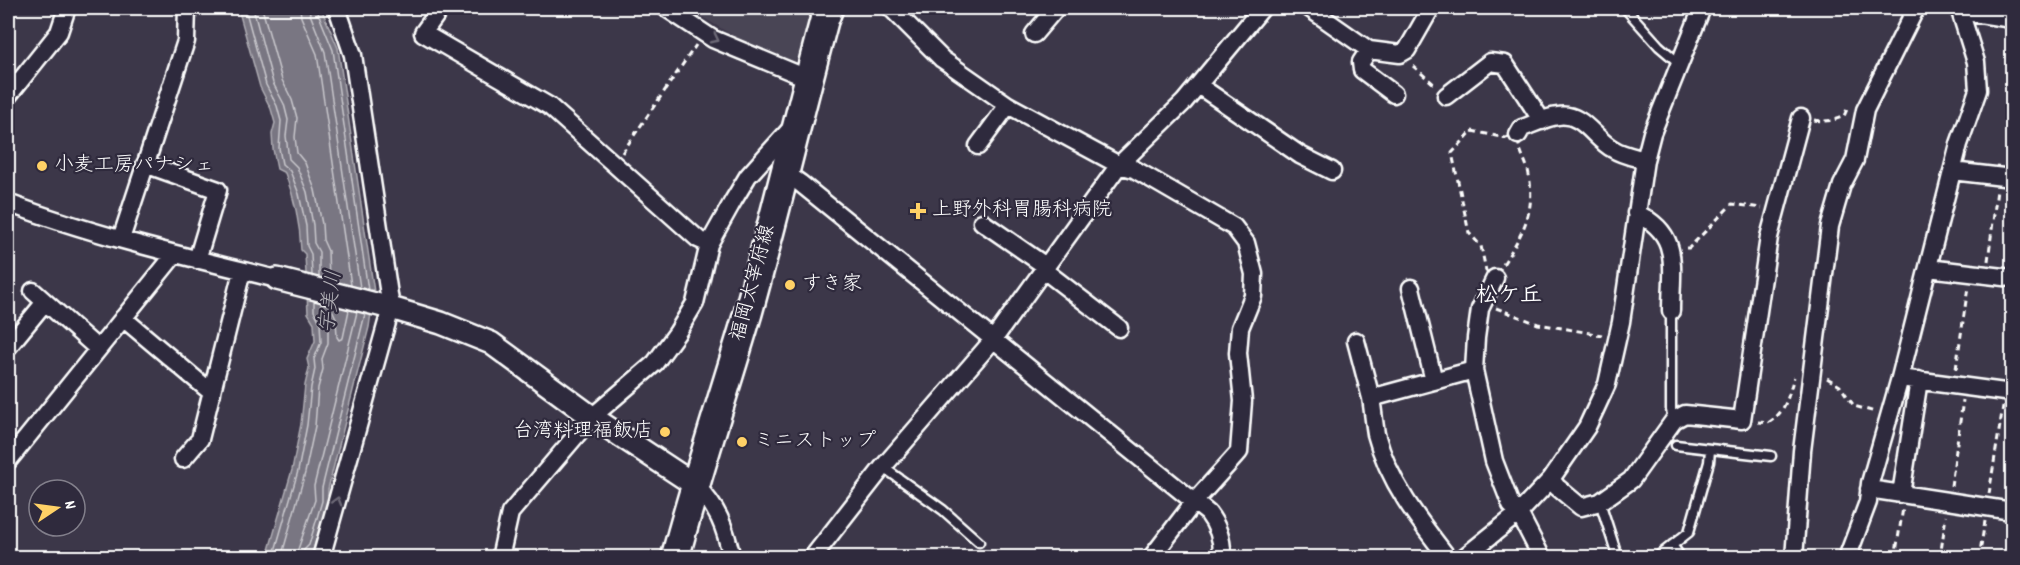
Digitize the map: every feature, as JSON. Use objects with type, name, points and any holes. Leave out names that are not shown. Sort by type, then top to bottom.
[{"type":"main road","name":"福岡太宰府線","points":[[675,558],[748,311],[796,123],[824,21],[830,8]]},
{"type":"street","points":[[8,96],[59,32],[67,8]]},
{"type":"street","points":[[121,239],[186,40],[187,8]]},
{"type":"street","points":[[321,558],[391,308],[353,55],[337,8]]},
{"type":"street","points":[[441,8],[423,33],[549,106],[698,239],[709,244]]},
{"type":"street","points":[[666,8],[713,39],[808,79]]},
{"type":"street","points":[[891,8],[942,59],[1008,105],[1119,165],[1134,169],[1234,227],[1246,243],[1254,274],[1253,296],[1240,328],[1238,353],[1244,401],[1239,452],[1194,502],[1151,558]]},
{"type":"street","points":[[1034,34],[1056,8]]},
{"type":"street","points":[[812,558],[883,467],[993,340],[1119,165],[1184,102],[1262,8]]},
{"type":"street","points":[[1309,8],[1369,50],[1400,54],[1407,50],[1431,8]]},
{"type":"street","points":[[1463,558],[1519,513],[1551,479],[1587,427],[1606,384],[1622,322],[1645,160],[1652,133],[1702,8]]},
{"type":"street","points":[[1794,558],[1802,451],[1802,371],[1830,226],[1842,185],[1855,160],[1865,110],[1916,8]]},
{"type":"street","points":[[1847,558],[1868,502],[1869,489],[1900,378],[1959,144],[1978,90],[1976,62],[1959,9],[2013,19]]},
{"type":"street","points":[[1369,50],[1361,62],[1362,70],[1394,94]]},
{"type":"street","points":[[1446,96],[1490,62],[1505,64],[1542,121]]},
{"type":"street","points":[[1198,85],[1300,155],[1332,171]]},
{"type":"street","points":[[978,146],[1008,105]]},
{"type":"street","points":[[1518,135],[1522,128],[1558,116],[1570,116],[1581,120],[1614,151],[1645,160]]},
{"type":"street","points":[[1551,479],[1581,507],[1600,502],[1631,480],[1674,420],[1685,414],[1742,420],[1769,237],[1800,118]]},
{"type":"street","points":[[500,558],[510,513],[592,417],[655,363],[677,333],[695,303],[709,244],[748,176],[796,123]]},
{"type":"street","points":[[146,164],[218,190],[197,260]]},
{"type":"street","points":[[1952,171],[2006,177]]},
{"type":"street","points":[[784,172],[1208,513],[1216,524],[1221,540],[1222,558]]},
{"type":"street","points":[[8,203],[175,254],[391,308],[441,323],[491,343],[592,417],[695,485],[710,499],[724,529],[732,558]]},
{"type":"street","points":[[1636,213],[1652,220],[1665,236],[1671,251],[1671,311]]},
{"type":"street","points":[[982,222],[1046,269],[1119,328]]},
{"type":"street","points":[[8,461],[175,254]]},
{"type":"street","points":[[1928,268],[2013,278]]},
{"type":"street","points":[[183,459],[200,439],[242,271]]},
{"type":"street","points":[[1495,278],[1483,303],[1476,338],[1474,370],[1494,461],[1511,505],[1519,513],[1542,558]]},
{"type":"street","points":[[1411,288],[1434,381]]},
{"type":"street","points":[[8,347],[39,296],[98,349]]},
{"type":"street","points":[[123,318],[212,393]]},
{"type":"street","points":[[1356,341],[1371,398],[1376,434],[1389,470],[1420,522],[1448,558]]},
{"type":"street","points":[[1371,398],[1474,370]]},
{"type":"street","points":[[1900,378],[2009,392]]},
{"type":"street","points":[[1903,494],[1919,380]]},
{"type":"street","points":[[1869,489],[2013,511]]},
{"type":"lane","points":[[1625,8],[1659,46],[1679,63]]},
{"type":"lane","points":[[1671,311],[1671,410],[1674,420]]},
{"type":"lane","points":[[1676,445],[1771,456]]},
{"type":"lane","points":[[1656,558],[1689,532],[1709,462],[1710,450]]},
{"type":"lane","points":[[883,467],[943,510],[979,542]]},
{"type":"lane","points":[[1600,502],[1618,558]]},
{"type":"lane","points":[[1672,545],[1681,558]]},
{"type":"path","points":[[615,163],[704,33]]},
{"type":"path","points":[[1400,54],[1446,96]]},
{"type":"path","points":[[1800,118],[1827,122],[1835,120],[1844,116],[1852,99]]},
{"type":"path","points":[[1472,131],[1506,138],[1518,135],[1518,145],[1528,169],[1532,190],[1531,207],[1523,231],[1495,278],[1486,271],[1481,246],[1469,233],[1452,153],[1472,131]]},
{"type":"path","points":[[1940,558],[1959,386],[1978,274],[2006,177]]},
{"type":"path","points":[[1669,247],[1689,248],[1732,204],[1776,210]]},
{"type":"path","points":[[1483,303],[1538,324],[1584,333],[1618,336]]},
{"type":"path","points":[[1742,420],[1768,423],[1779,416],[1802,371],[1819,374],[1840,386],[1854,406],[1889,416]]},
{"type":"path","points":[[1979,558],[2009,392]]},
{"type":"path","points":[[1895,558],[1903,494]]},
{"type":"shaded area","points":[[687,8],[813,8],[795,65],[747,44]]},
{"type":"water","name":"宇美川","points":[[238,8],[321,8],[338,48],[374,292],[369,327],[328,489],[328,502],[313,550],[308,557],[267,557],[292,470],[309,368],[307,359],[315,341],[314,323],[308,313],[305,254],[301,250],[294,202],[285,173],[277,169],[272,134],[275,123],[260,87]]},
{"type":"place","name":"小麦工房パナシェ","points":[[42,166]]},
{"type":"place","name":"上野外科胃腸科病院","points":[[918,211]]},
{"type":"place","name":"すき家","points":[[790,285]]},
{"type":"place","name":"台湾料理福飯店","points":[[665,432]]},
{"type":"place","name":"ミニストップ","points":[[742,442]]},
{"type":"district","name":"松ケ丘","points":[[1509,296]]}]
